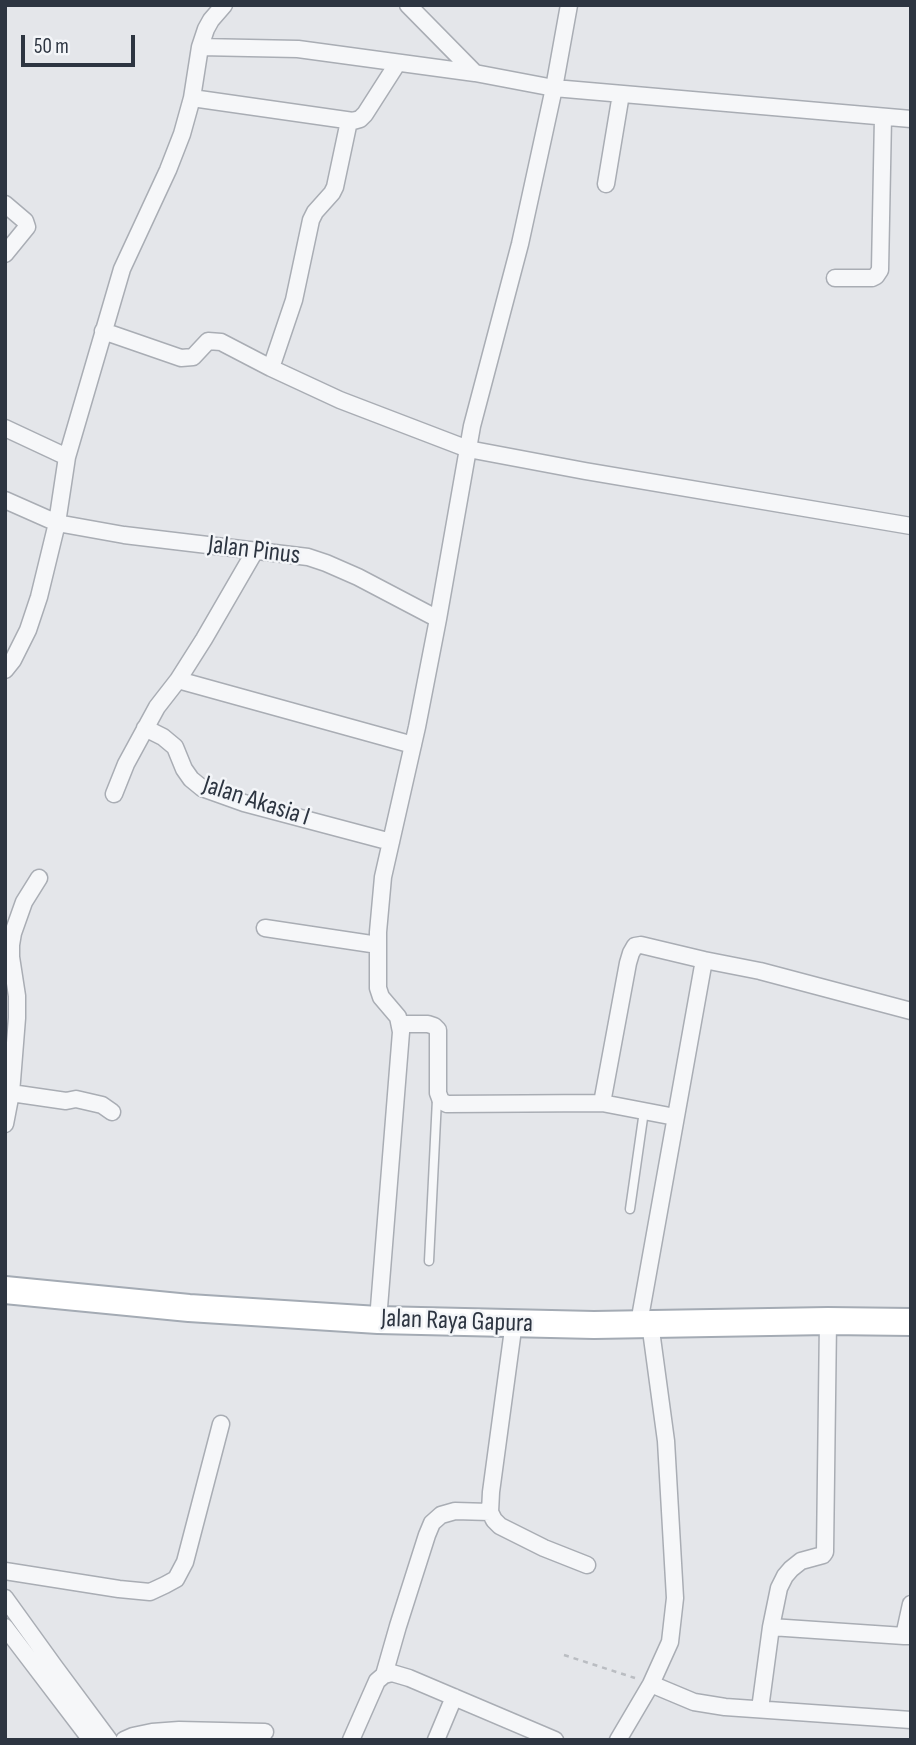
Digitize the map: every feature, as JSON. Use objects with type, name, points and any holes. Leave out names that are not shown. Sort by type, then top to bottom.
[{"type":"main road","name":"Jalan Raya Gapura","points":[[5,1290],[188,1308],[378,1320],[594,1325],[911,1322]]},
{"type":"street","points":[[5,670],[13,660],[36,608],[57,523],[67,457],[122,269],[182,134],[192,98],[200,47],[211,20],[224,5]]},
{"type":"street","points":[[408,5],[475,73]]},
{"type":"street","points":[[378,1320],[401,1032],[398,1017],[381,997],[379,988],[380,897],[438,619],[478,401],[520,243],[569,5]]},
{"type":"street","points":[[200,47],[298,49],[475,73],[554,88],[911,119]]},
{"type":"street","points":[[192,98],[357,120],[365,114],[397,64]]},
{"type":"street","points":[[606,184],[621,94]]},
{"type":"street","points":[[835,278],[872,278],[880,270],[883,117]]},
{"type":"street","points":[[271,368],[294,300],[311,220],[335,187],[349,121]]},
{"type":"street","points":[[5,204],[25,220],[27,228],[5,254]]},
{"type":"street","points":[[103,331],[181,358],[193,357],[208,341],[217,341],[340,400],[468,449],[911,526]]},
{"type":"street","points":[[5,428],[67,457]]},
{"type":"street","name":"Jalan Pinus","points":[[5,500],[57,523],[124,535],[308,557],[358,577],[438,619]]},
{"type":"street","points":[[114,794],[145,728],[204,639],[255,551]]},
{"type":"street","points":[[178,680],[412,745]]},
{"type":"street","name":"Jalan Akasia I","points":[[145,728],[175,747],[184,769],[202,788],[244,803],[391,842]]},
{"type":"street","points":[[5,1124],[11,1093],[17,1018],[11,1000],[13,933],[24,902],[39,878]]},
{"type":"street","points":[[265,928],[378,944]]},
{"type":"street","points":[[602,1102],[628,963],[635,946],[641,945],[760,971],[911,1011]]},
{"type":"street","points":[[618,1740],[651,1684],[670,1642],[675,1598],[666,1441],[644,1323],[704,960]]},
{"type":"street","points":[[400,1024],[428,1024],[438,1030],[438,1093],[441,1101],[447,1104],[602,1102],[676,1117]]},
{"type":"street","points":[[11,1093],[66,1101],[76,1099],[102,1105],[112,1112]]},
{"type":"street","points":[[760,1709],[779,1588],[785,1576],[801,1561],[821,1556],[825,1552],[828,1321]]},
{"type":"street","points":[[514,1322],[491,1492],[491,1512],[500,1526],[587,1565]]},
{"type":"street","points":[[5,1571],[150,1592],[176,1579],[185,1563],[221,1424]]},
{"type":"street","points":[[351,1740],[377,1681],[384,1675],[397,1626],[432,1523],[441,1515],[455,1511],[491,1512]]},
{"type":"street","points":[[5,1598],[109,1740]]},
{"type":"street","points":[[771,1627],[907,1636],[911,1604]]},
{"type":"street","points":[[5,1627],[91,1740]]},
{"type":"street","points":[[384,1675],[400,1674],[454,1697],[524,1733],[555,1740]]},
{"type":"street","points":[[651,1684],[694,1702],[724,1707],[911,1720]]},
{"type":"street","points":[[436,1740],[454,1697]]},
{"type":"street","points":[[124,1740],[152,1732],[179,1730],[265,1732]]},
{"type":"lane","points":[[429,1261],[438,1093]]},
{"type":"lane","points":[[630,1209],[643,1111]]},
{"type":"path","points":[[564,1655],[651,1684]]}]
